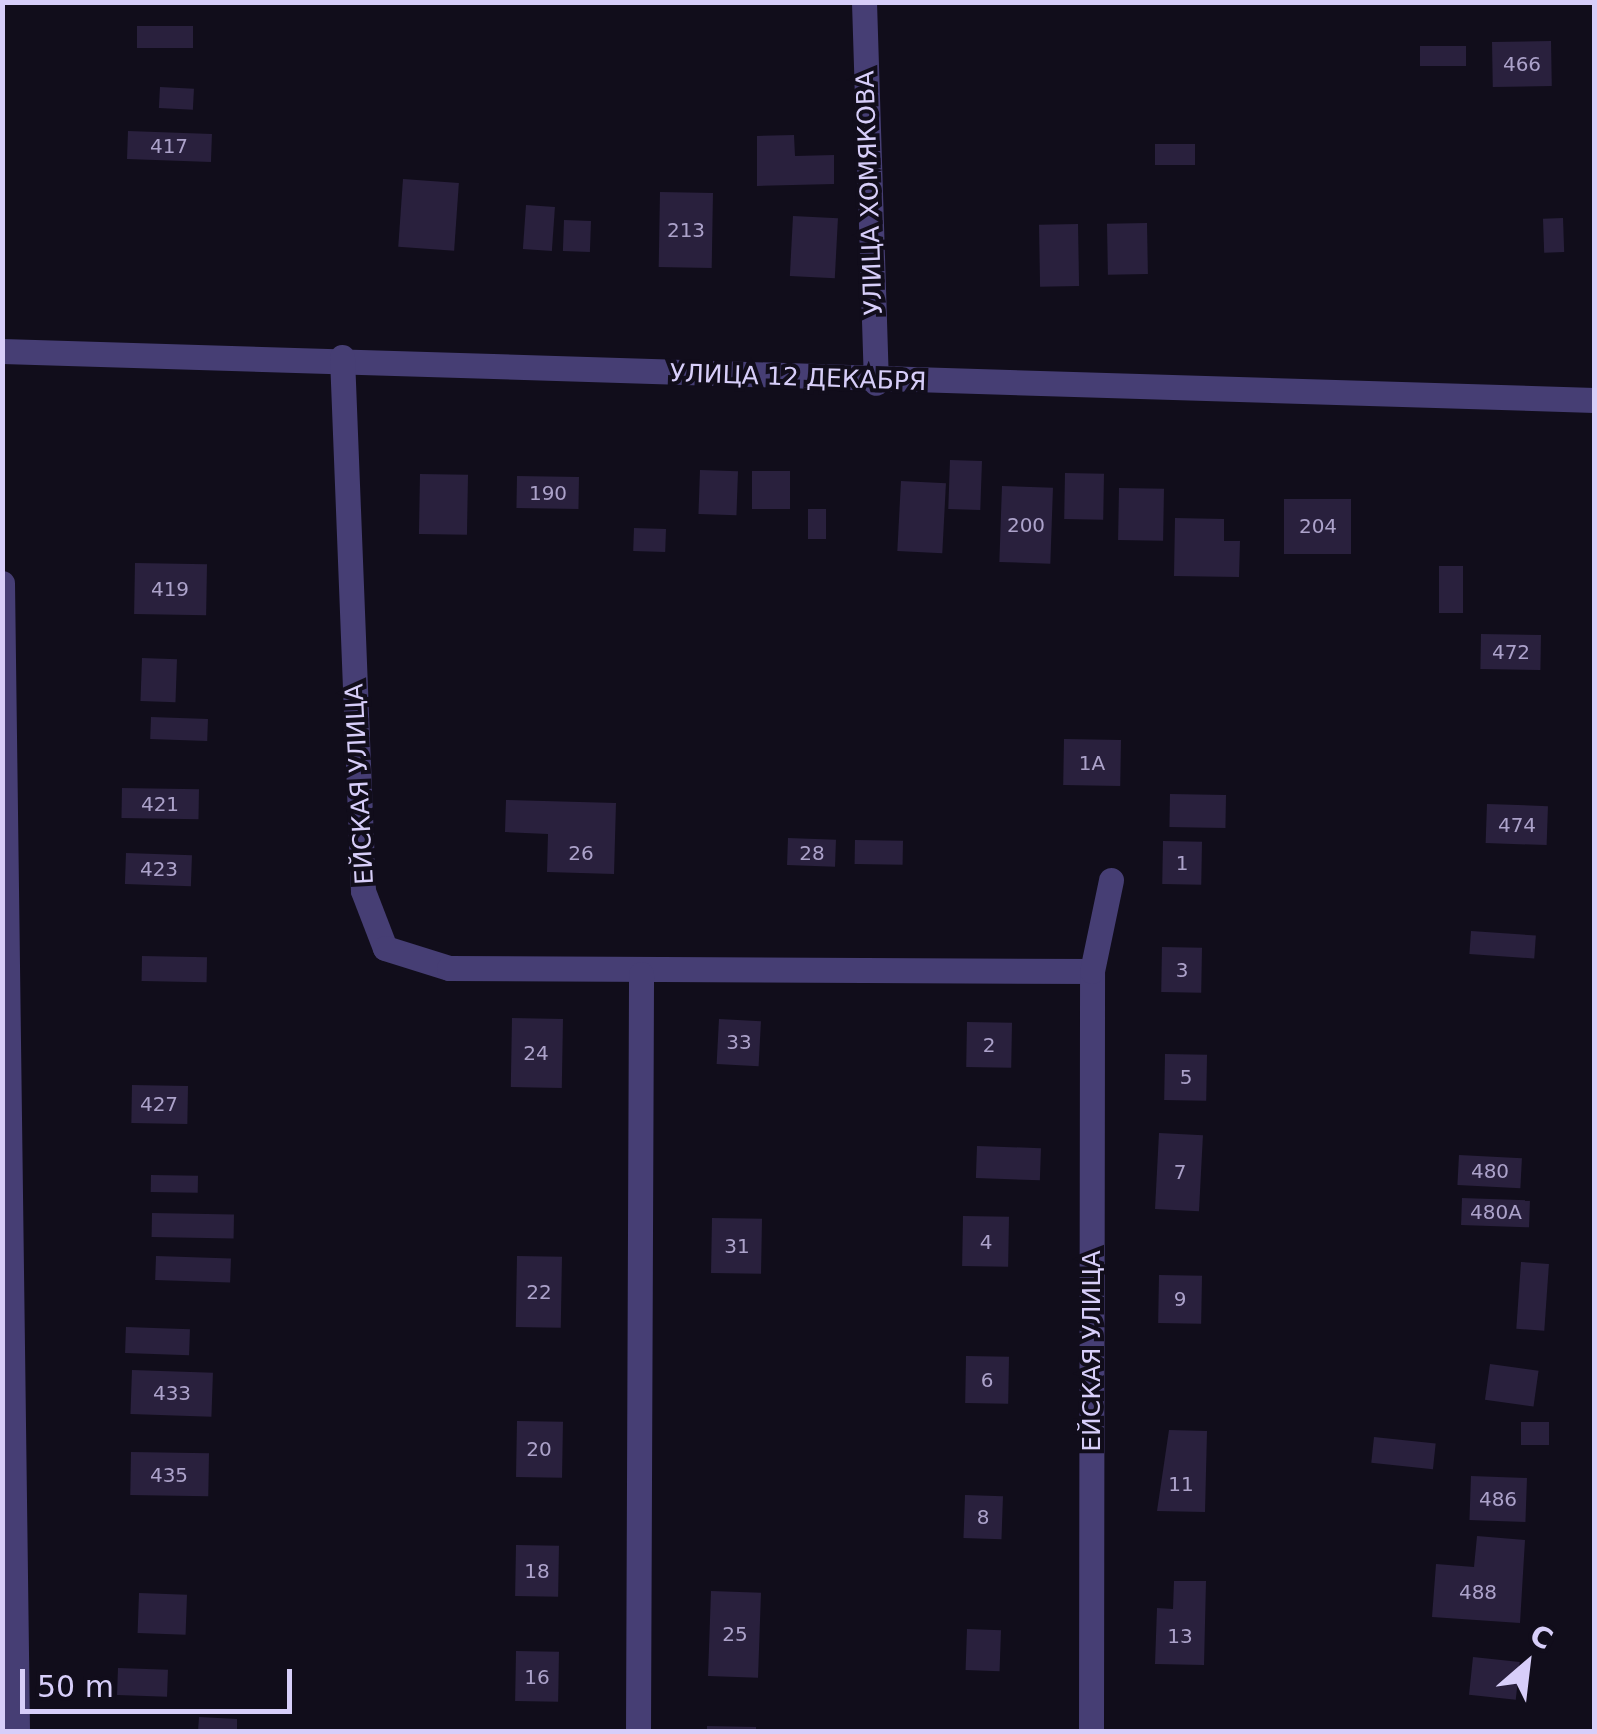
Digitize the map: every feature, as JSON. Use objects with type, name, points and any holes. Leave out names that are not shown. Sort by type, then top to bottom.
[{"type":"street","name":"УЛИЦА ХОМЯКОВА","points":[[864,2],[876,383]]},
{"type":"street","name":"УЛИЦА 12 ДЕКАБРЯ","points":[[2,351],[342,357],[876,383],[1594,400]]},
{"type":"street","name":"ЕЙСКАЯ УЛИЦА","points":[[342,357],[363,891],[386,948],[450,968],[641,974],[1092,971]]},
{"type":"street","points":[[2,583],[17,1732]]},
{"type":"street","name":"ЕЙСКАЯ УЛИЦА","points":[[1092,1732],[1092,971],[1112,880]]},
{"type":"street","points":[[638,1732],[641,974]]},
{"type":"building","points":[[137,26],[193,26],[193,48],[137,48]]},
{"type":"building","points":[[1551,41],[1552,86],[1493,87],[1492,42]]},
{"type":"building","points":[[1420,46],[1466,46],[1466,66],[1420,66]]},
{"type":"building","points":[[160,87],[194,89],[193,110],[159,108]]},
{"type":"building","points":[[128,131],[212,134],[211,162],[127,159]]},
{"type":"building","points":[[794,135],[795,156],[834,155],[834,184],[757,186],[757,136]]},
{"type":"building","points":[[1155,144],[1195,144],[1195,165],[1155,165]]},
{"type":"building","points":[[403,179],[459,183],[454,251],[398,247]]},
{"type":"building","points":[[660,192],[713,193],[712,268],[659,267]]},
{"type":"building","points":[[526,205],[555,207],[552,251],[523,249]]},
{"type":"building","points":[[793,216],[838,218],[835,278],[790,276]]},
{"type":"building","points":[[1563,218],[1564,252],[1544,253],[1543,219]]},
{"type":"building","points":[[564,220],[591,221],[590,252],[563,251]]},
{"type":"building","points":[[1147,223],[1148,274],[1108,275],[1107,224]]},
{"type":"building","points":[[1078,224],[1079,286],[1040,287],[1039,225]]},
{"type":"building","points":[[950,460],[982,461],[980,510],[948,509]]},
{"type":"building","points":[[700,470],[738,471],[736,515],[698,514]]},
{"type":"building","points":[[752,471],[790,471],[790,509],[752,509]]},
{"type":"building","points":[[1065,473],[1104,474],[1103,520],[1064,519]]},
{"type":"building","points":[[420,474],[468,475],[467,535],[419,534]]},
{"type":"building","points":[[517,476],[579,477],[578,509],[516,508]]},
{"type":"building","points":[[901,481],[946,483],[942,553],[897,551]]},
{"type":"building","points":[[1002,486],[1053,488],[1050,564],[999,562]]},
{"type":"building","points":[[1119,488],[1164,489],[1163,541],[1118,540]]},
{"type":"building","points":[[1284,499],[1351,499],[1351,554],[1284,554]]},
{"type":"building","points":[[808,509],[826,509],[826,539],[808,539]]},
{"type":"building","points":[[1175,518],[1224,519],[1224,541],[1240,541],[1239,577],[1174,576]]},
{"type":"building","points":[[634,528],[666,529],[665,552],[633,551]]},
{"type":"building","points":[[135,563],[207,564],[206,615],[134,614]]},
{"type":"building","points":[[1439,566],[1463,566],[1463,613],[1439,613]]},
{"type":"building","points":[[1481,634],[1541,635],[1540,670],[1480,669]]},
{"type":"building","points":[[142,658],[177,659],[175,702],[140,701]]},
{"type":"building","points":[[151,717],[208,719],[207,741],[150,739]]},
{"type":"building","points":[[1064,739],[1121,740],[1120,786],[1063,785]]},
{"type":"building","points":[[122,788],[199,789],[198,819],[121,818]]},
{"type":"building","points":[[1170,794],[1226,795],[1225,828],[1169,827]]},
{"type":"building","points":[[506,800],[616,803],[614,874],[547,872],[548,834],[505,832]]},
{"type":"building","points":[[1487,804],[1548,806],[1547,845],[1486,843]]},
{"type":"building","points":[[788,838],[836,840],[835,867],[787,865]]},
{"type":"building","points":[[855,840],[903,841],[903,865],[855,864]]},
{"type":"building","points":[[1163,841],[1202,842],[1201,885],[1162,884]]},
{"type":"building","points":[[126,853],[192,855],[191,886],[125,884]]},
{"type":"building","points":[[1471,931],[1536,936],[1534,958],[1469,954]]},
{"type":"building","points":[[1162,947],[1202,948],[1201,993],[1161,992]]},
{"type":"building","points":[[142,956],[207,957],[207,982],[142,981]]},
{"type":"building","points":[[512,1018],[563,1019],[562,1088],[511,1087]]},
{"type":"building","points":[[719,1019],[761,1021],[759,1066],[717,1064]]},
{"type":"building","points":[[967,1022],[1012,1023],[1011,1068],[966,1067]]},
{"type":"building","points":[[1165,1054],[1207,1055],[1206,1101],[1164,1100]]},
{"type":"building","points":[[132,1085],[188,1086],[187,1124],[131,1123]]},
{"type":"building","points":[[1159,1133],[1203,1135],[1199,1211],[1155,1209]]},
{"type":"building","points":[[977,1146],[1041,1148],[1040,1180],[976,1178]]},
{"type":"building","points":[[1459,1155],[1522,1158],[1520,1188],[1457,1185]]},
{"type":"building","points":[[151,1175],[198,1176],[198,1193],[151,1192]]},
{"type":"building","points":[[1462,1198],[1530,1200],[1529,1227],[1461,1225]]},
{"type":"building","points":[[152,1213],[234,1214],[234,1238],[152,1237]]},
{"type":"building","points":[[963,1216],[1009,1217],[1008,1267],[962,1266]]},
{"type":"building","points":[[712,1218],[762,1219],[761,1274],[711,1273]]},
{"type":"building","points":[[156,1256],[231,1259],[230,1283],[155,1280]]},
{"type":"building","points":[[517,1256],[562,1257],[561,1328],[516,1327]]},
{"type":"building","points":[[1521,1262],[1549,1264],[1544,1331],[1516,1329]]},
{"type":"building","points":[[1159,1275],[1202,1276],[1201,1324],[1158,1323]]},
{"type":"building","points":[[126,1327],[190,1329],[189,1355],[125,1353]]},
{"type":"building","points":[[966,1356],[1009,1357],[1008,1404],[965,1403]]},
{"type":"building","points":[[1490,1364],[1539,1371],[1534,1406],[1485,1400]]},
{"type":"building","points":[[132,1370],[213,1373],[211,1417],[130,1414]]},
{"type":"building","points":[[517,1421],[563,1422],[562,1478],[516,1477]]},
{"type":"building","points":[[1521,1422],[1549,1422],[1549,1445],[1521,1445]]},
{"type":"building","points":[[1169,1430],[1207,1431],[1205,1512],[1157,1511]]},
{"type":"building","points":[[1374,1437],[1436,1443],[1433,1469],[1371,1463]]},
{"type":"building","points":[[131,1452],[209,1453],[208,1496],[130,1495]]},
{"type":"building","points":[[1471,1476],[1527,1478],[1525,1522],[1469,1520]]},
{"type":"building","points":[[965,1495],[1003,1496],[1001,1539],[963,1538]]},
{"type":"building","points":[[1477,1536],[1525,1540],[1520,1623],[1432,1617],[1436,1564],[1474,1567]]},
{"type":"building","points":[[516,1545],[559,1546],[558,1597],[515,1596]]},
{"type":"building","points":[[1174,1581],[1206,1581],[1204,1665],[1155,1664],[1157,1608],[1173,1609]]},
{"type":"building","points":[[711,1591],[761,1593],[758,1678],[708,1676]]},
{"type":"building","points":[[139,1593],[187,1595],[186,1635],[138,1633]]},
{"type":"building","points":[[967,1629],[1001,1630],[1000,1671],[966,1670]]},
{"type":"building","points":[[516,1651],[559,1652],[558,1702],[515,1701]]},
{"type":"building","points":[[1473,1657],[1520,1662],[1516,1700],[1469,1695]]},
{"type":"building","points":[[118,1668],[168,1670],[167,1697],[117,1695]]},
{"type":"building","points":[[199,1717],[237,1719],[237,1732],[198,1732]]},
{"type":"building","points":[[707,1726],[756,1727],[756,1732],[707,1732]]}]
